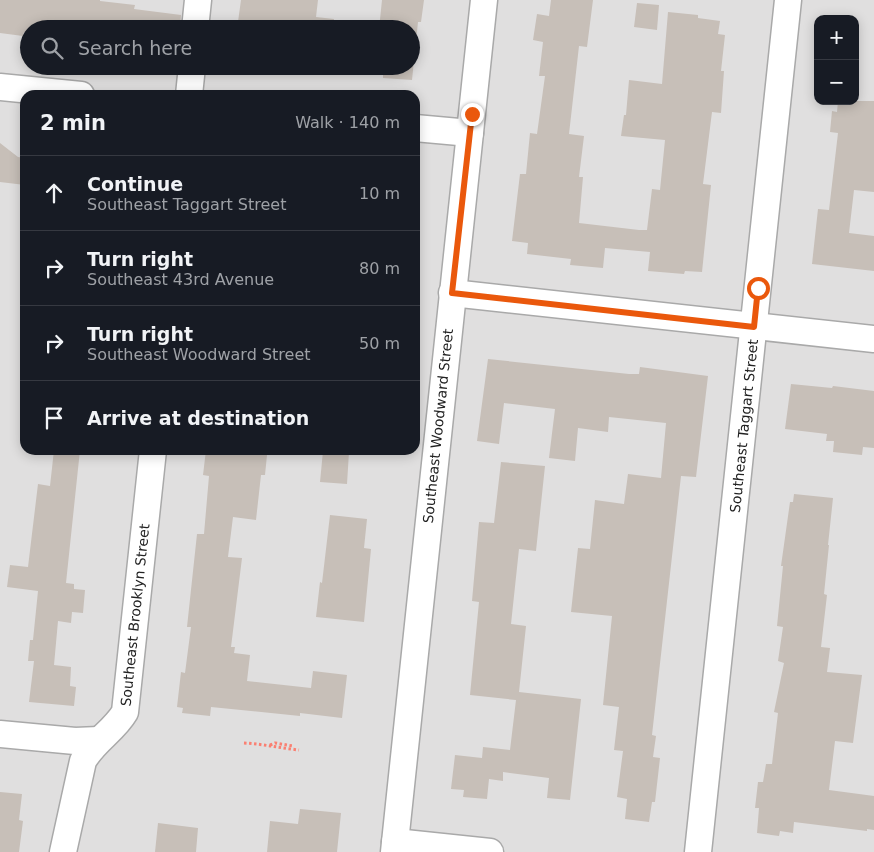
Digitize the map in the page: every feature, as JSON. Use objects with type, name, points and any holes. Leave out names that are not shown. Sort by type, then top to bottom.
[{"type":"street","points":[[197,20],[198,0]]},
{"type":"street","name":"Southeast Woodward Street","points":[[395,847],[484,0]]},
{"type":"street","name":"Southeast Taggart Street","points":[[698,852],[788,0]]},
{"type":"street","points":[[190,90],[191,75]]},
{"type":"street","points":[[0,87],[30,90]]},
{"type":"street","points":[[420,128],[470,133]]},
{"type":"street","points":[[452,293],[874,339]]},
{"type":"street","name":"Southeast Brooklyn Street","points":[[62,852],[83,761],[88,751],[119,723],[126,712],[152,455]]},
{"type":"street","points":[[0,734],[75,741],[99,740]]},
{"type":"street","points":[[395,847],[490,852]]},
{"type":"path","points":[[244,743],[299,750]]},
{"type":"path","points":[[270,745],[275,743],[293,746]]},
{"type":"shaded area","points":[[0,0],[874,0],[874,852],[0,852]]},
{"type":"building","points":[[0,0],[100,0],[135,5],[134,9],[181,15],[181,20],[20,20],[20,36],[0,33]]},
{"type":"building","points":[[241,0],[318,0],[316,17],[334,19],[334,20],[238,20]]},
{"type":"building","points":[[382,0],[424,0],[421,22],[420,20],[380,20]]},
{"type":"building","points":[[551,0],[593,0],[587,47],[579,46],[569,134],[584,136],[579,177],[583,177],[579,223],[647,230],[652,189],[660,190],[665,140],[621,136],[624,115],[626,115],[629,80],[662,84],[668,12],[698,15],[698,18],[720,21],[718,34],[725,35],[721,71],[724,71],[721,113],[712,112],[703,184],[711,185],[702,272],[685,271],[684,274],[648,271],[650,252],[605,248],[603,268],[570,265],[571,259],[527,254],[528,243],[512,241],[520,174],[526,174],[530,133],[537,134],[545,76],[539,76],[543,42],[533,40],[537,14],[549,16]]},
{"type":"building","points":[[637,3],[659,5],[657,30],[634,27]]},
{"type":"building","points":[[383,75],[413,75],[412,80],[383,78]]},
{"type":"building","points":[[859,101],[874,101],[874,192],[854,190],[849,233],[874,236],[874,271],[812,264],[818,209],[829,210],[838,133],[830,132],[832,111],[837,112],[838,105],[859,105]]},
{"type":"building","points":[[0,143],[20,157],[20,184],[0,182]]},
{"type":"building","points":[[488,359],[629,374],[639,374],[640,367],[708,376],[696,477],[681,476],[652,735],[656,736],[653,757],[660,758],[655,802],[652,802],[649,822],[625,819],[627,799],[617,797],[623,751],[614,750],[619,707],[603,705],[612,616],[571,612],[578,548],[590,549],[595,500],[624,504],[628,474],[661,478],[666,423],[609,417],[608,432],[578,428],[575,461],[549,458],[555,409],[504,403],[499,444],[477,441]]},
{"type":"building","points":[[791,384],[832,388],[833,386],[874,391],[874,448],[863,447],[862,455],[833,452],[834,441],[826,441],[827,434],[785,429]]},
{"type":"building","points":[[53,455],[79,455],[66,583],[74,584],[74,589],[85,590],[83,613],[72,612],[71,623],[58,621],[54,665],[71,667],[70,686],[76,687],[74,706],[29,702],[34,661],[28,661],[30,640],[33,640],[38,591],[7,587],[10,565],[28,567],[38,484],[50,486]]},
{"type":"building","points":[[205,455],[267,455],[265,475],[261,475],[256,520],[233,517],[228,557],[242,558],[231,647],[235,647],[234,653],[250,655],[247,681],[311,688],[313,671],[347,675],[342,718],[300,713],[300,716],[211,707],[210,716],[182,713],[183,708],[177,707],[181,672],[185,673],[191,627],[187,627],[197,534],[204,534],[209,476],[203,475]]},
{"type":"building","points":[[323,455],[349,455],[347,484],[320,482]]},
{"type":"building","points":[[501,462],[545,466],[536,551],[519,549],[511,624],[526,626],[519,692],[581,699],[570,800],[547,798],[549,778],[503,772],[503,781],[489,779],[487,799],[463,797],[464,790],[451,789],[455,755],[482,758],[483,747],[510,750],[516,700],[470,695],[479,602],[472,601],[479,522],[494,523]]},
{"type":"building","points":[[794,494],[833,498],[824,594],[827,595],[821,647],[830,648],[827,672],[862,675],[853,743],[835,741],[829,790],[874,796],[874,830],[867,829],[867,831],[794,822],[793,833],[780,831],[779,836],[757,833],[759,808],[755,808],[758,782],[763,782],[766,764],[772,764],[778,713],[774,712],[784,663],[778,661],[783,627],[777,626],[783,566],[781,566],[790,502],[793,502]]},
{"type":"building","points":[[330,515],[367,519],[364,548],[371,549],[364,622],[316,617]]},
{"type":"building","points":[[0,792],[22,794],[19,820],[23,821],[19,852],[0,852]]},
{"type":"building","points":[[300,809],[341,813],[337,852],[267,852],[270,821],[298,824]]},
{"type":"building","points":[[158,823],[198,828],[196,852],[155,852]]},
{"type":"route","points":[[472,114],[452,293],[754,327],[758,288]]}]
